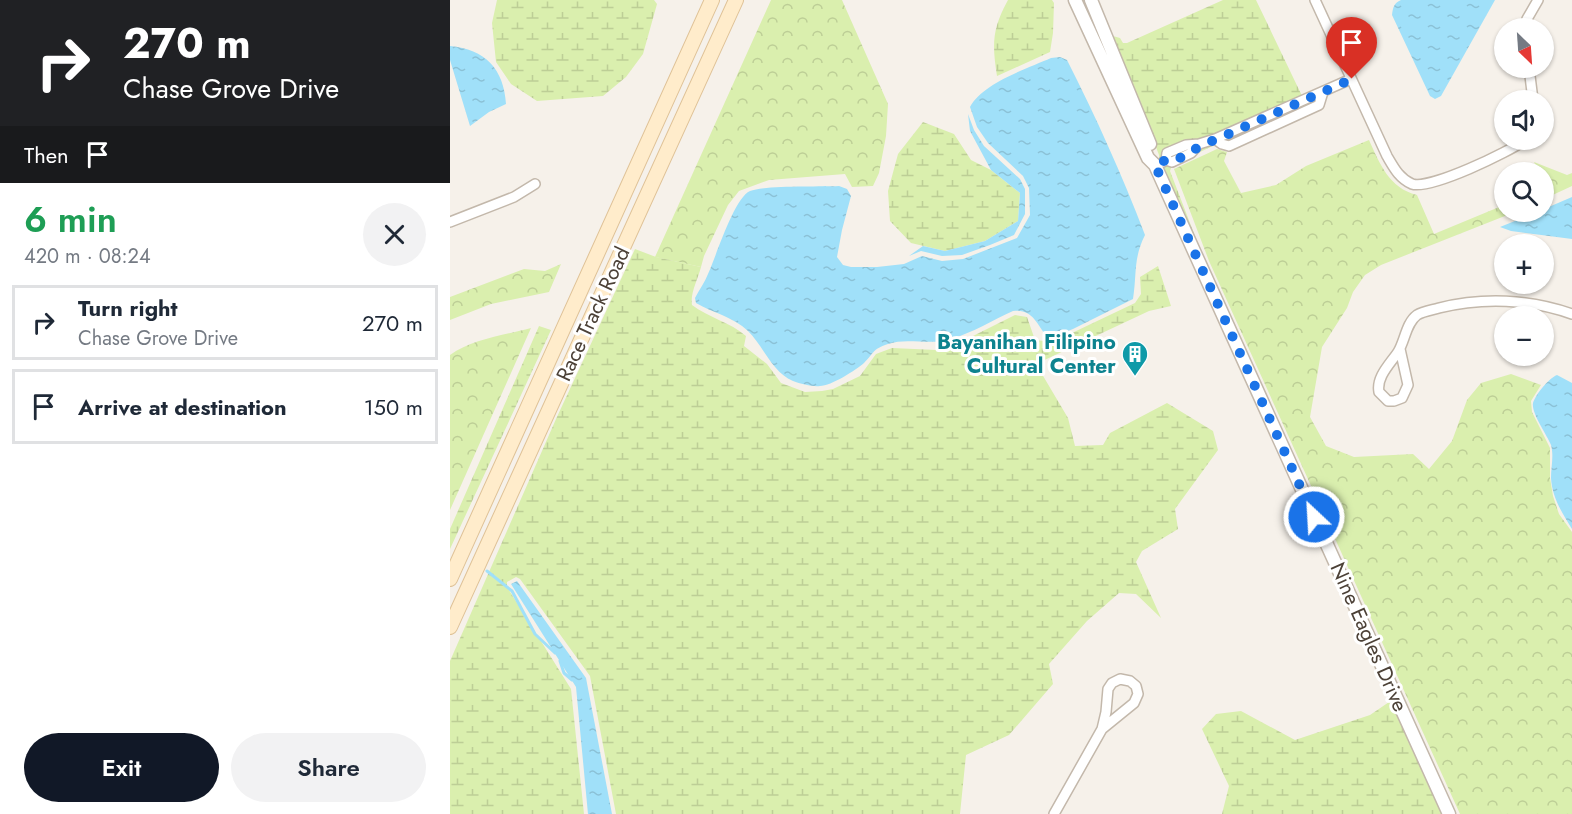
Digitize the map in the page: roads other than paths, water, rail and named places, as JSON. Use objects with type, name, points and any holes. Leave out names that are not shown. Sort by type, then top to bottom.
[{"type":"main road","name":"Race Track Road","points":[[450,579],[712,0]]},
{"type":"main road","name":"Race Track Road","points":[[450,627],[736,0]]},
{"type":"main road","points":[[567,320],[587,327]]},
{"type":"street","name":"Nine Eagles Drive","points":[[1075,0],[1148,158],[1160,163]]},
{"type":"street","name":"Nine Eagles Drive","points":[[1092,0],[1155,157],[1160,163],[1449,814]]},
{"type":"street","points":[[1315,0],[1397,173],[1414,185],[1432,183],[1509,150]]},
{"type":"street","points":[[1527,18],[1538,0]]},
{"type":"street","points":[[1090,31],[1103,26]]},
{"type":"street","points":[[1160,163],[1167,153],[1186,145],[1215,140],[1229,146],[1319,105],[1323,92],[1352,79]]},
{"type":"street","points":[[450,222],[514,198],[535,184]]},
{"type":"street","points":[[1400,349],[1408,385],[1402,398],[1388,401],[1379,392],[1379,380],[1400,349],[1416,315],[1445,306],[1498,300],[1552,307],[1572,314]]},
{"type":"street","points":[[1053,814],[1102,729],[1108,689],[1112,683],[1120,679],[1130,681],[1136,686],[1138,694],[1134,702],[1102,729]]},
{"type":"water","points":[[1401,0],[1495,0],[1441,96],[1435,99],[1430,96],[1392,15],[1394,6]]},
{"type":"water","points":[[450,46],[473,51],[483,56],[497,71],[504,92],[506,104],[489,112],[470,126],[450,60]]},
{"type":"water","points":[[1060,57],[1067,60],[1088,103],[1145,235],[1137,259],[1133,299],[1050,338],[1029,314],[1013,311],[951,339],[935,342],[903,341],[888,344],[876,350],[864,363],[849,373],[830,383],[817,386],[810,386],[786,377],[779,372],[754,337],[742,326],[696,303],[695,298],[707,277],[738,205],[750,191],[758,189],[839,186],[847,189],[851,196],[837,257],[843,265],[851,267],[904,264],[922,256],[942,261],[963,259],[1017,238],[1030,215],[1029,188],[1023,176],[988,143],[977,127],[970,107],[976,98],[995,84],[1051,58]]},
{"type":"water","points":[[968,114],[984,146],[1020,179],[1025,189],[1025,214],[1014,235],[990,245],[962,255],[942,256],[921,251],[909,256],[923,246],[945,251],[985,241],[1018,221],[1020,193],[991,170],[970,131]]},
{"type":"water","points":[[1572,197],[1572,239],[1554,237],[1554,234],[1511,231],[1500,227],[1512,222],[1554,222],[1554,205]]},
{"type":"water","points":[[1557,375],[1572,383],[1572,529],[1553,492],[1551,445],[1533,407],[1540,391]]},
{"type":"water","points":[[517,581],[586,678],[612,814],[588,814],[576,687],[511,584]]},
{"type":"waterway","points":[[487,571],[512,591],[535,634],[555,653]]},
{"type":"waterway","points":[[560,661],[564,673],[572,680]]},
{"type":"place","name":"Bayanihan Filipino Cultural Center","points":[[1135,377]]}]
